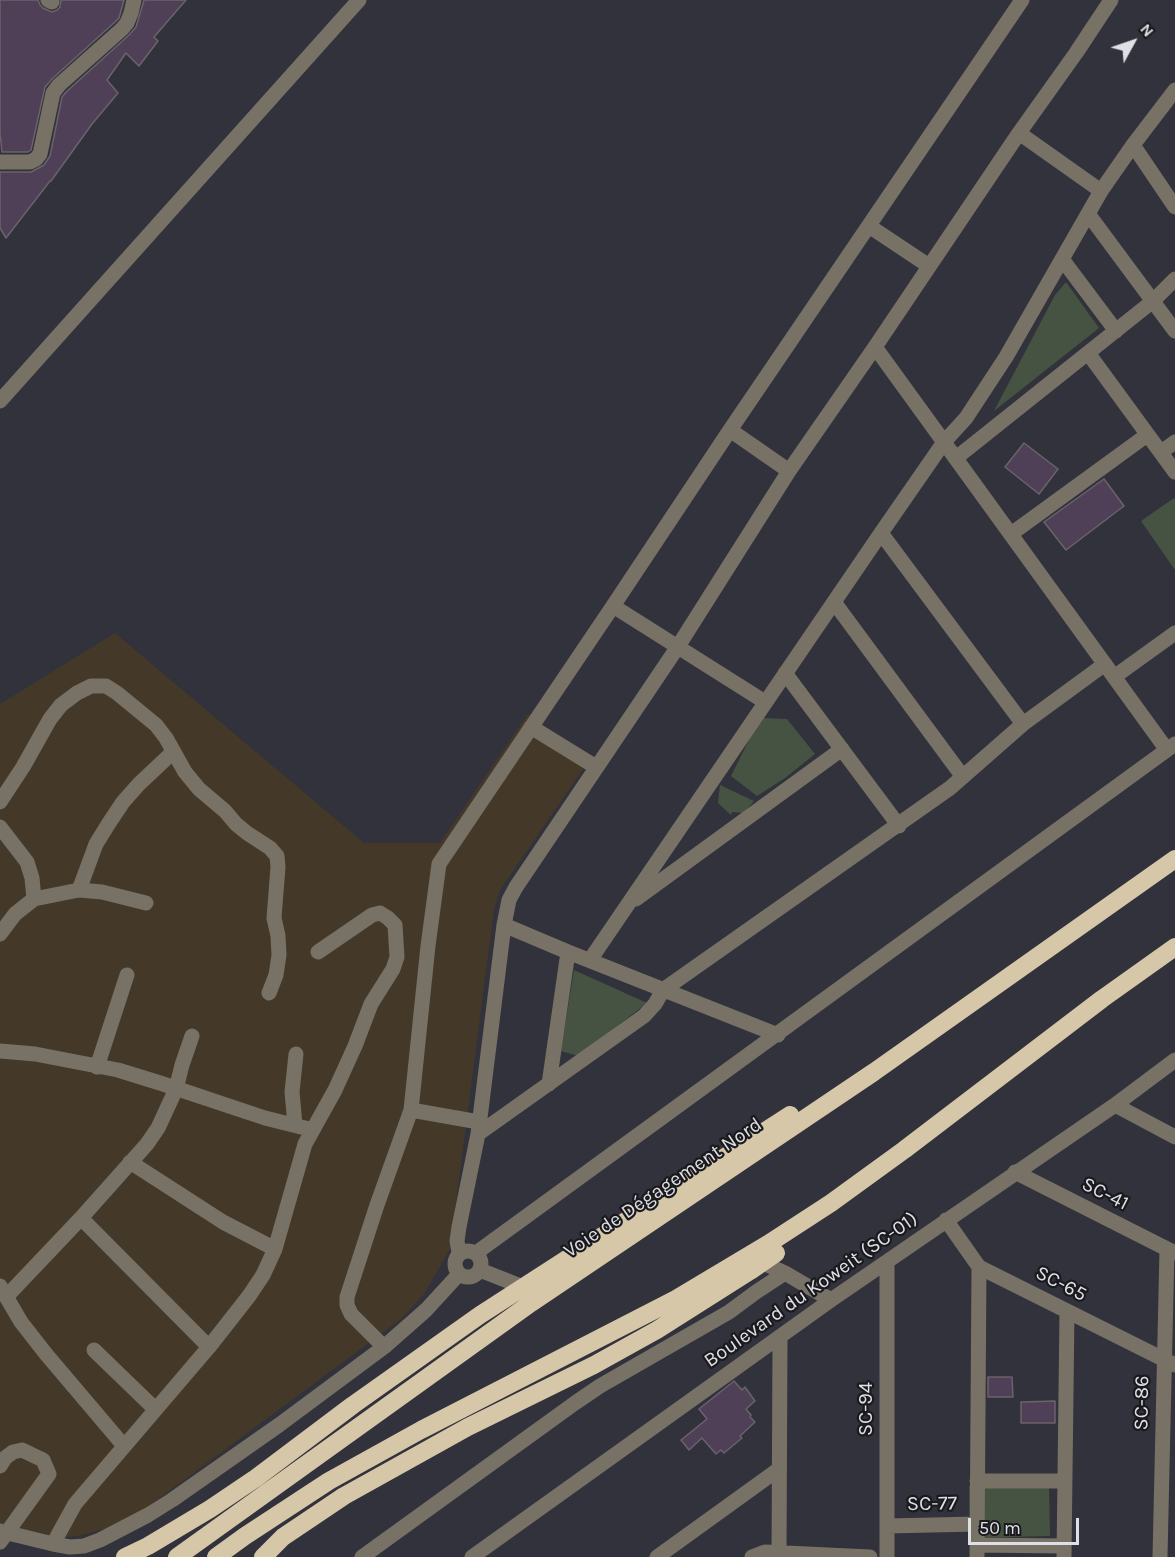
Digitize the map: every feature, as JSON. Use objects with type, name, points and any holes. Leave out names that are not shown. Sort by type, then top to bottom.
[{"type":"highway","name":"Voie de Dégagement Nord","points":[[177,1557],[531,1303],[874,1072],[1175,859]]},
{"type":"highway","points":[[216,1557],[339,1476],[420,1430],[676,1299],[768,1244],[831,1203],[904,1150],[1175,946]]},
{"type":"highway","points":[[126,1557],[172,1533],[256,1478],[363,1398],[523,1287],[814,1099],[874,1072]]},
{"type":"highway","points":[[262,1557],[283,1537],[344,1496],[468,1427],[594,1365],[705,1300],[830,1216],[868,1186],[904,1150]]},
{"type":"street","points":[[0,162],[30,162],[36,159],[40,154],[53,93],[122,29],[127,23],[134,0]]},
{"type":"street","points":[[0,401],[359,0]]},
{"type":"street","points":[[384,1347],[351,1314],[347,1305],[347,1297],[411,1110],[439,864],[730,430],[1023,0]]},
{"type":"street","points":[[459,1253],[457,1241],[478,1128],[509,900],[677,648],[789,471],[1112,0]]},
{"type":"street","points":[[590,960],[944,442],[966,418],[1006,357],[1101,191],[1175,90]]},
{"type":"street","points":[[1019,133],[1101,191]]},
{"type":"street","points":[[1133,145],[1175,207]]},
{"type":"street","points":[[1089,214],[1175,331]]},
{"type":"street","points":[[869,226],[930,266]]},
{"type":"street","points":[[1062,259],[1116,331]]},
{"type":"street","points":[[956,458],[1153,301],[1175,279]]},
{"type":"street","points":[[476,1253],[1171,747],[1114,677],[875,347]]},
{"type":"street","points":[[1088,353],[1175,472]]},
{"type":"street","points":[[730,430],[789,471]]},
{"type":"street","points":[[1011,534],[1147,435]]},
{"type":"street","points":[[1161,452],[1175,442]]},
{"type":"street","points":[[881,533],[1023,724]]},
{"type":"street","points":[[834,602],[963,777]]},
{"type":"street","points":[[613,606],[765,702]]},
{"type":"street","points":[[1114,677],[1175,633]]},
{"type":"street","points":[[411,1110],[478,1128],[549,1084],[644,1016],[655,1004],[663,990],[899,826],[950,788],[1023,724],[1105,664]]},
{"type":"street","points":[[785,673],[899,826]]},
{"type":"street","points":[[0,801],[61,705],[91,686],[106,686],[117,693],[156,725],[185,772],[199,789],[225,811],[236,824],[270,848],[277,856],[274,918],[279,955],[276,975],[269,993]]},
{"type":"street","points":[[531,727],[596,767]]},
{"type":"street","points":[[627,906],[842,749]]},
{"type":"street","points":[[79,890],[96,844],[123,802],[173,752]]},
{"type":"street","points":[[0,827],[27,862],[32,878],[34,900]]},
{"type":"street","points":[[0,934],[15,914],[34,900],[79,890],[102,892],[146,903]]},
{"type":"street","points":[[53,1544],[75,1504],[209,1347],[249,1296],[263,1275],[275,1249],[305,1144],[335,1090],[371,1004],[393,969],[397,957],[394,925],[380,913],[372,915],[318,951]]},
{"type":"street","points":[[504,925],[778,1035]]},
{"type":"street","points":[[549,1084],[568,952]]},
{"type":"street","points":[[97,1067],[127,975]]},
{"type":"street","points":[[124,1446],[21,1322],[3,1291],[81,1218],[147,1144],[158,1128],[176,1089],[192,1036]]},
{"type":"street","points":[[0,1051],[35,1054],[118,1070],[265,1118],[313,1130]]},
{"type":"street","points":[[295,1125],[292,1092],[296,1054]]},
{"type":"street","name":"Boulevard du Koweit (SC-01)","points":[[472,1557],[831,1300],[1115,1105],[1175,1060]]},
{"type":"street","points":[[1115,1105],[1175,1137]]},
{"type":"street","points":[[130,1162],[223,1222],[275,1249]]},
{"type":"street","name":"SC-41","points":[[1015,1172],[1171,1251]]},
{"type":"street","points":[[81,1218],[209,1347]]},
{"type":"street","name":"SC-65","points":[[946,1220],[979,1267],[1170,1362]]},
{"type":"street","points":[[471,1251],[476,1253],[480,1258],[480,1270],[471,1277],[459,1274],[454,1264],[459,1253],[471,1251]]},
{"type":"street","name":"SC-86","points":[[1160,1557],[1170,1362],[1171,1251]]},
{"type":"street","name":"SC-94","points":[[887,1262],[887,1557]]},
{"type":"street","points":[[761,1263],[785,1273],[831,1300]]},
{"type":"street","points":[[979,1267],[977,1551],[1064,1552],[1067,1311]]},
{"type":"street","points":[[480,1270],[523,1287]]},
{"type":"street","points":[[362,1557],[600,1386],[729,1312],[785,1273]]},
{"type":"street","points":[[0,1466],[13,1452],[22,1450],[43,1460],[49,1474],[3,1535],[70,1547],[84,1546],[107,1537],[172,1500],[279,1425],[384,1347],[426,1310],[459,1274]]},
{"type":"street","points":[[779,1555],[780,1338]]},
{"type":"street","points":[[94,1350],[155,1409]]},
{"type":"street","points":[[657,1557],[779,1469]]},
{"type":"street","points":[[977,1481],[1065,1481]]},
{"type":"street","name":"SC-77","points":[[887,1526],[977,1524]]},
{"type":"street","points":[[752,1557],[765,1552],[779,1555],[870,1557]]},
{"type":"shaded area","points":[[115,633],[364,843],[440,843],[528,714],[590,759],[500,890],[494,909],[450,1249],[424,1294],[401,1319],[126,1523],[78,1536],[44,1539],[0,1531],[0,704]]},
{"type":"green space","points":[[1066,282],[1099,328],[994,411],[1055,295]]},
{"type":"green space","points":[[1175,499],[1175,570],[1141,521]]},
{"type":"green space","points":[[764,718],[787,719],[815,754],[785,778],[757,796],[731,776],[751,736]]},
{"type":"green space","points":[[720,785],[754,801],[744,813],[732,812],[731,815],[718,803]]},
{"type":"green space","points":[[574,970],[647,1003],[578,1056],[561,1051]]},
{"type":"green space","points":[[1049,1485],[1050,1536],[970,1538],[969,1486]]},
{"type":"building","points":[[0,0],[38,0],[43,8],[52,12],[60,7],[61,0],[124,0],[119,18],[45,87],[31,150],[28,152],[2,152]]},
{"type":"building","points":[[144,0],[186,0],[154,37],[158,41],[139,66],[126,53],[107,80],[118,93],[6,238],[0,228],[0,172],[31,172],[44,165],[50,156],[62,97],[136,27]]},
{"type":"building","points":[[1024,443],[1058,469],[1039,494],[1005,467]]},
{"type":"building","points":[[1104,479],[1124,506],[1066,550],[1044,522]]},
{"type":"building","points":[[988,1377],[1012,1377],[1013,1397],[988,1397]]},
{"type":"building","points":[[734,1381],[742,1390],[745,1387],[755,1401],[746,1409],[755,1422],[740,1436],[742,1438],[724,1453],[721,1450],[716,1454],[702,1438],[689,1450],[681,1440],[707,1419],[699,1409]]},
{"type":"building","points":[[1055,1401],[1055,1423],[1021,1423],[1021,1402]]}]
